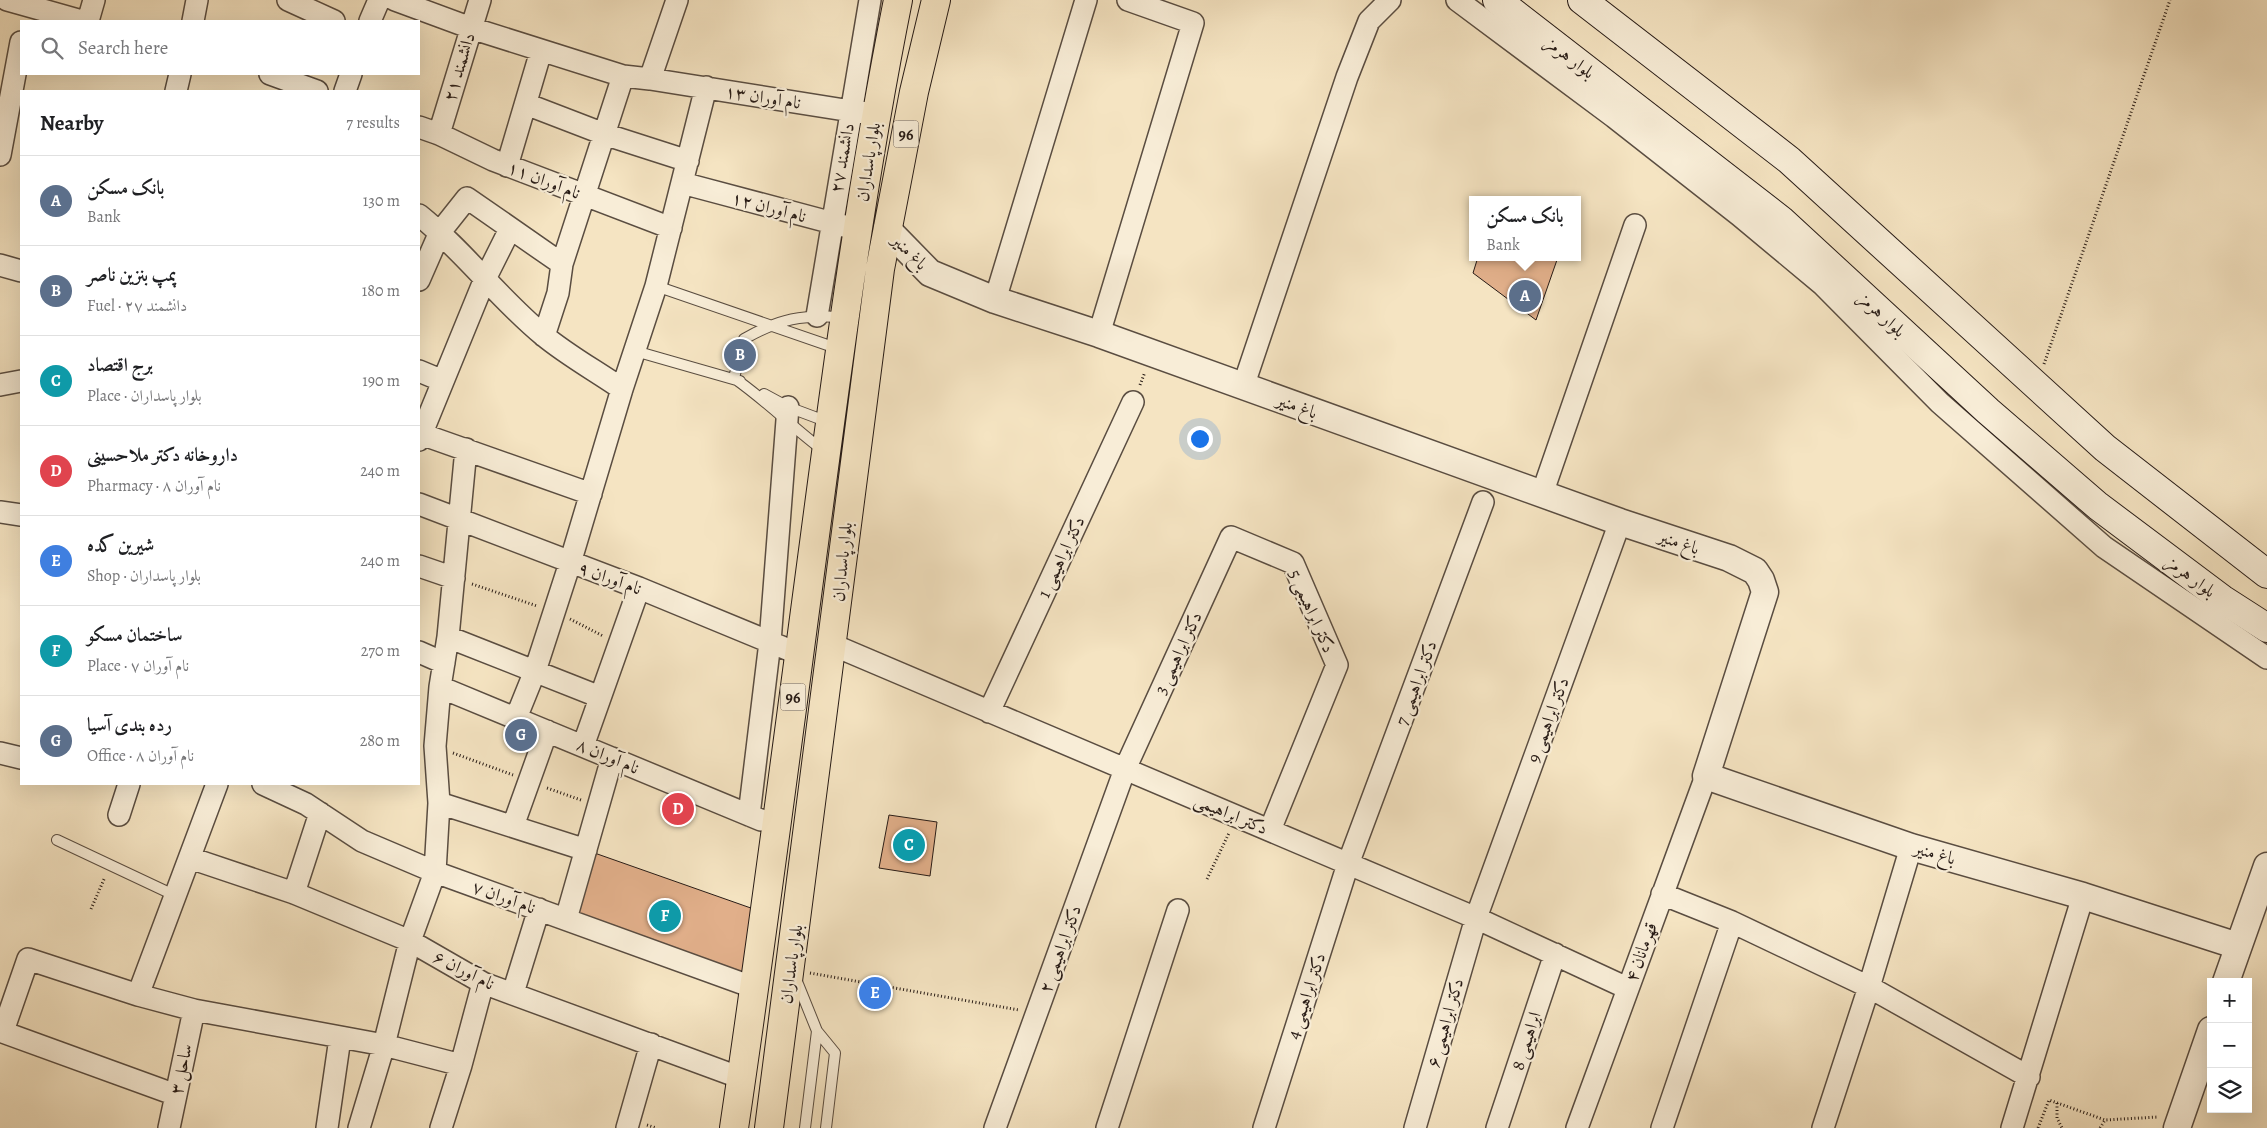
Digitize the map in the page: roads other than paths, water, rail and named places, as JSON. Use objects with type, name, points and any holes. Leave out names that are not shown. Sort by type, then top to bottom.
[{"type":"highway","name":"بلوار پاسداران","points":[[734,1128],[755,988],[844,317],[844,226],[863,112],[898,0]]},
{"type":"highway","name":"بلوار پاسداران","points":[[769,1128],[833,645],[853,469],[887,229],[914,92],[936,0]]},
{"type":"main road","name":"بلوار هرمز","points":[[1497,0],[1781,220],[1988,411],[2098,506],[2222,599],[2267,628]]},
{"type":"main road","points":[[1582,0],[1789,160],[2105,448],[2267,574]]},
{"type":"street","points":[[7,0],[27,14],[74,20]]},
{"type":"street","points":[[88,20],[94,0]]},
{"type":"street","points":[[193,20],[197,0]]},
{"type":"street","points":[[370,20],[379,0]]},
{"type":"street","name":"نام آوران ۱۳","points":[[395,0],[471,28],[623,76],[650,78],[863,112]]},
{"type":"street","name":"دانشمند ۲۱","points":[[439,134],[480,0]]},
{"type":"street","points":[[650,78],[677,0]]},
{"type":"street","name":"دانشمند ۲۷","points":[[863,112],[870,0]]},
{"type":"street","points":[[995,300],[1086,0]]},
{"type":"street","points":[[1099,334],[1193,23],[1128,0]]},
{"type":"street","points":[[1242,387],[1346,77],[1369,21],[1390,0]]},
{"type":"street","points":[[1457,0],[1614,117],[1739,215],[1822,286],[1940,403],[2104,547],[2267,658]]},
{"type":"street","points":[[292,1],[332,20]]},
{"type":"street","points":[[1,147],[15,110],[7,83],[20,45]]},
{"type":"street","points":[[508,166],[541,51]]},
{"type":"street","points":[[176,90],[180,75]]},
{"type":"street","points":[[273,75],[314,90]]},
{"type":"street","points":[[344,90],[351,75]]},
{"type":"street","points":[[544,336],[558,293],[562,264],[623,76]]},
{"type":"street","points":[[516,718],[535,671],[570,563],[622,389],[656,286],[706,88]]},
{"type":"street","points":[[526,104],[604,134],[688,161]]},
{"type":"street","name":"نام آوران ۱۱","points":[[420,127],[439,134],[508,166],[671,228]]},
{"type":"street","name":"نام آوران ۱۲","points":[[682,183],[844,226]]},
{"type":"street","points":[[420,278],[440,232],[467,198],[562,264]]},
{"type":"street","points":[[420,216],[440,232],[484,281],[544,336],[622,389]]},
{"type":"street","points":[[1542,494],[1635,225]]},
{"type":"street","points":[[817,316],[844,226]]},
{"type":"street","points":[[510,229],[484,281],[420,437],[466,449],[591,494]]},
{"type":"street","name":"باغ منیر","points":[[887,229],[930,273],[995,300],[1099,334],[1620,522],[1728,558],[1755,571],[1761,580],[1764,592],[1706,776],[1911,846],[2083,896],[2238,946]]},
{"type":"street","points":[[0,265],[20,271]]},
{"type":"street","points":[[420,371],[443,381]]},
{"type":"street","points":[[0,385],[20,381]]},
{"type":"street","name":"دکتر ابراهیمی 1","points":[[989,712],[1133,402]]},
{"type":"street","points":[[749,815],[770,642],[788,414]]},
{"type":"street","points":[[359,1128],[384,1045],[410,941],[434,872],[439,803],[435,746],[428,723],[440,687],[448,637],[466,449]]},
{"type":"street","name":"دکتر ابراهیمی 7","points":[[1348,864],[1483,502]]},
{"type":"street","name":"نام آوران ۹","points":[[420,504],[639,588],[799,654]]},
{"type":"street","points":[[0,512],[20,515]]},
{"type":"street","name":"دکتر ابراهیمی 9","points":[[1476,918],[1620,522]]},
{"type":"street","name":"دکتر ابراهیمی 3","points":[[1125,769],[1231,536]]},
{"type":"street","name":"دکتر ابراهیمی 5","points":[[1231,536],[1293,563],[1337,665],[1270,830]]},
{"type":"street","points":[[420,566],[454,578]]},
{"type":"street","points":[[583,746],[639,588]]},
{"type":"street","points":[[448,637],[600,697]]},
{"type":"street","name":"دکتر ابراهیمی","points":[[833,645],[1476,918],[1627,988]]},
{"type":"street","points":[[420,652],[444,663]]},
{"type":"street","name":"نام آوران ۸","points":[[440,687],[776,826]]},
{"type":"street","points":[[512,826],[547,731]]},
{"type":"street","points":[[0,754],[20,758]]},
{"type":"street","points":[[566,919],[612,758]]},
{"type":"street","name":"دکتر ابراهیمی ۲","points":[[995,1128],[1125,769]]},
{"type":"street","name":"قهرمانان ۴","points":[[1577,1128],[1706,776]]},
{"type":"street","points":[[119,815],[129,785]]},
{"type":"street","points":[[138,995],[217,785]]},
{"type":"street","name":"نام آوران ۷","points":[[265,785],[306,804],[362,841],[434,872],[755,988]]},
{"type":"street","points":[[439,803],[586,850]]},
{"type":"street","points":[[294,893],[320,813]]},
{"type":"street","points":[[1823,1128],[1869,986],[1911,846]]},
{"type":"street","name":"نام آوران ۶","points":[[190,858],[294,893],[410,941],[484,982],[741,1078]]},
{"type":"street","name":"دکتر ابراهیمی 4","points":[[1264,1128],[1348,864]]},
{"type":"street","points":[[2227,978],[2267,866]]},
{"type":"street","points":[[1662,894],[1732,922],[1869,986],[2029,1077]]},
{"type":"street","points":[[2012,1128],[2083,896]]},
{"type":"street","points":[[513,993],[538,910]]},
{"type":"street","points":[[1107,1128],[1178,910]]},
{"type":"street","name":"دکتر ابراهیمی ۶","points":[[1414,1128],[1476,918]]},
{"type":"street","points":[[1662,1128],[1732,922]]},
{"type":"street","name":"ابراهیمی 8","points":[[1497,1128],[1555,954]]},
{"type":"street","points":[[176,1095],[1,1031],[28,959],[138,995],[194,1010],[384,1045],[461,1065]]},
{"type":"street","points":[[441,1128],[484,982]]},
{"type":"street","name":"ساحل ۳","points":[[169,1128],[194,1010]]},
{"type":"street","points":[[327,1128],[340,1038]]},
{"type":"street","points":[[2179,1122],[2207,1042]]},
{"type":"street","points":[[627,1128],[651,1044]]},
{"type":"lane","points":[[656,286],[840,349]]},
{"type":"lane","points":[[734,378],[744,338],[768,325],[794,317],[844,317]]},
{"type":"lane","points":[[635,351],[734,378],[788,414],[826,452]]},
{"type":"lane","points":[[788,414],[830,422]]},
{"type":"lane","points":[[57,840],[176,896]]},
{"type":"lane","points":[[791,970],[818,1031],[836,1053],[826,1128]]},
{"type":"lane","points":[[805,1128],[818,1031]]},
{"type":"place","name":"بانک مسکن","points":[[1525,296]]},
{"type":"place","name":"پمپ بنزین ناصر","points":[[740,355]]},
{"type":"place","name":"رده بندی آسیا","points":[[521,735]]},
{"type":"place","name":"داروخانه دکتر ملاحسینی","points":[[678,809]]},
{"type":"place","name":"برج اقتصاد","points":[[909,845]]},
{"type":"place","name":"ساختمان مسکو","points":[[665,916]]},
{"type":"place","name":"شیرین کده","points":[[875,993]]}]
